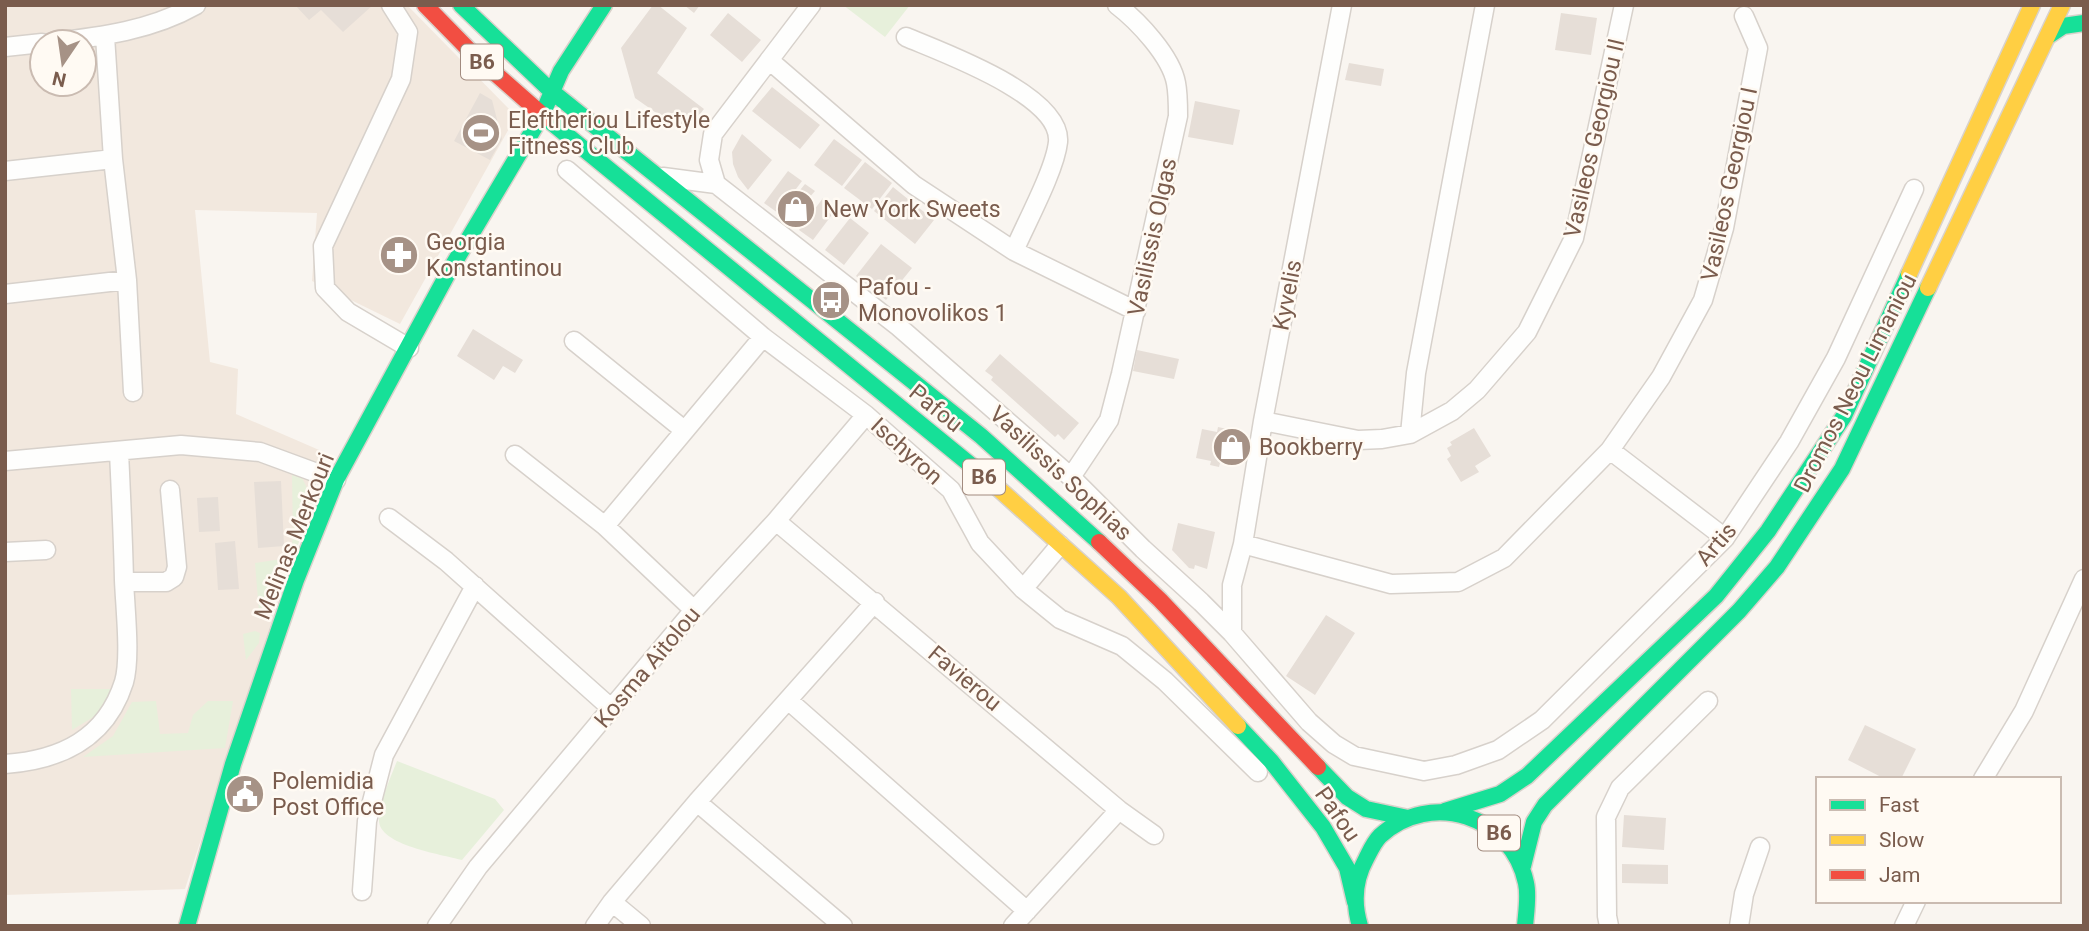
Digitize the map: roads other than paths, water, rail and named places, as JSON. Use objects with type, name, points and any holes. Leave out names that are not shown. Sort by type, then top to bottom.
[{"type":"main road","name":"Pafou","points":[[425,5],[472,53],[542,115],[998,489],[1119,597],[1271,761],[1323,828],[1347,868],[1355,902]]},
{"type":"main road","name":"Pafou","points":[[461,5],[550,90],[981,436],[1065,509],[1123,564],[1347,797],[1366,809],[1408,818]]},
{"type":"main road","name":"Melinas Merkouri","points":[[187,926],[233,764],[296,580],[336,480],[447,275],[542,115],[550,90],[568,55],[604,5]]},
{"type":"main road","name":"Dromos Neou Limaniou","points":[[1445,811],[1500,794],[1527,776],[1716,596],[1768,531],[1844,416],[2032,5]]},
{"type":"main road","name":"Dromos Neou Limaniou","points":[[1524,866],[1534,822],[1545,805],[1739,611],[1777,567],[1823,500],[1842,469],[2062,5]]},
{"type":"main road","points":[[2048,36],[2063,26],[2084,23]]},
{"type":"main road","name":"B6","points":[[1359,924],[1355,902],[1357,881],[1363,860],[1375,843],[1390,828],[1408,818],[1426,812],[1445,811],[1470,816],[1493,827],[1511,844],[1524,866],[1529,894],[1542,926]]},
{"type":"main road","name":"B6","points":[[1525,926],[1529,894]]},
{"type":"street","points":[[98,37],[178,15],[196,5]]},
{"type":"street","points":[[391,5],[408,32],[401,79],[323,246],[325,288],[348,312],[409,348]]},
{"type":"street","points":[[658,177],[716,184],[709,160],[713,134],[811,5]]},
{"type":"street","name":"Vasilissis Olgas","points":[[1071,477],[1109,420],[1136,311],[1178,116],[1176,81],[1164,56],[1129,15],[1116,5]]},
{"type":"street","name":"Kyvelis","points":[[1232,633],[1232,585],[1243,544],[1263,421],[1342,5]]},
{"type":"street","points":[[1410,434],[1416,373],[1485,5]]},
{"type":"street","name":"Vasileos Georgiou II","points":[[1263,421],[1358,440],[1382,439],[1410,434],[1452,411],[1476,390],[1527,331],[1574,238],[1624,5]]},
{"type":"street","name":"Vasileos Georgiou I","points":[[1243,544],[1391,584],[1458,582],[1504,558],[1610,450],[1661,377],[1703,300],[1724,228],[1758,48],[1744,16]]},
{"type":"street","points":[[106,36],[113,159],[127,280],[133,392]]},
{"type":"street","points":[[906,37],[989,72],[1014,87],[1051,117],[1058,138],[1055,156],[1014,251]]},
{"type":"street","points":[[5,47],[28,45]]},
{"type":"street","points":[[769,60],[914,185],[1014,251],[1136,311]]},
{"type":"street","points":[[5,171],[113,159]]},
{"type":"street","name":"Ischyron","points":[[567,170],[763,337],[866,415],[951,490],[980,544],[1023,589],[1060,619],[1122,646],[1165,681],[1258,772]]},
{"type":"street","name":"Vasilissis Sophias","points":[[716,184],[899,327],[1071,477],[1143,549],[1202,602],[1309,722],[1334,744],[1354,756],[1395,766]]},
{"type":"street","name":"Artis","points":[[1395,766],[1424,771],[1456,765],[1498,750],[1542,720],[1725,538],[1789,442],[1836,358],[1914,189]]},
{"type":"street","points":[[5,293],[127,280]]},
{"type":"street","points":[[605,526],[763,337]]},
{"type":"street","points":[[574,341],[684,430]]},
{"type":"street","name":"Kosma Aitolou","points":[[437,926],[478,867],[694,610],[776,521],[866,415]]},
{"type":"street","points":[[5,461],[181,445],[260,452],[336,480]]},
{"type":"street","points":[[1610,450],[1725,538]]},
{"type":"street","points":[[5,764],[34,762],[72,749],[105,721],[124,681],[127,642],[119,452]]},
{"type":"street","points":[[515,455],[605,526],[694,610]]},
{"type":"street","points":[[124,582],[166,582],[174,577],[177,567],[170,490]]},
{"type":"street","points":[[389,518],[446,561],[612,709]]},
{"type":"street","name":"Favierou","points":[[776,521],[1119,810],[1154,835]]},
{"type":"street","points":[[1023,589],[1060,545]]},
{"type":"street","points":[[5,552],[46,550]]},
{"type":"street","points":[[1984,777],[2024,711],[2084,579]]},
{"type":"street","points":[[1202,602],[1232,585]]},
{"type":"street","points":[[362,891],[367,821],[384,755],[475,586]]},
{"type":"street","points":[[595,926],[612,902],[697,802],[875,602]]},
{"type":"street","points":[[1254,698],[1256,663]]},
{"type":"street","points":[[788,701],[1027,911]]},
{"type":"street","points":[[1609,926],[1606,916],[1606,817],[1620,788],[1708,701]]},
{"type":"street","points":[[697,802],[843,926]]},
{"type":"street","points":[[1013,926],[1119,810]]},
{"type":"street","points":[[1739,926],[1744,894],[1760,847]]},
{"type":"street","points":[[612,902],[641,926]]},
{"type":"street","points":[[1903,926],[1915,903]]},
{"type":"place","name":"Eleftheriou Lifestyle Fitness Club","points":[[481,133]]},
{"type":"place","name":"New York Sweets","points":[[796,209]]},
{"type":"place","name":"Georgia Konstantinou","points":[[399,255]]},
{"type":"place","name":"Pafou - Monovolikos 1","points":[[831,300]]},
{"type":"place","name":"Bookberry","points":[[1232,447]]},
{"type":"place","name":"Polemidia Post Office","points":[[245,794]]}]
